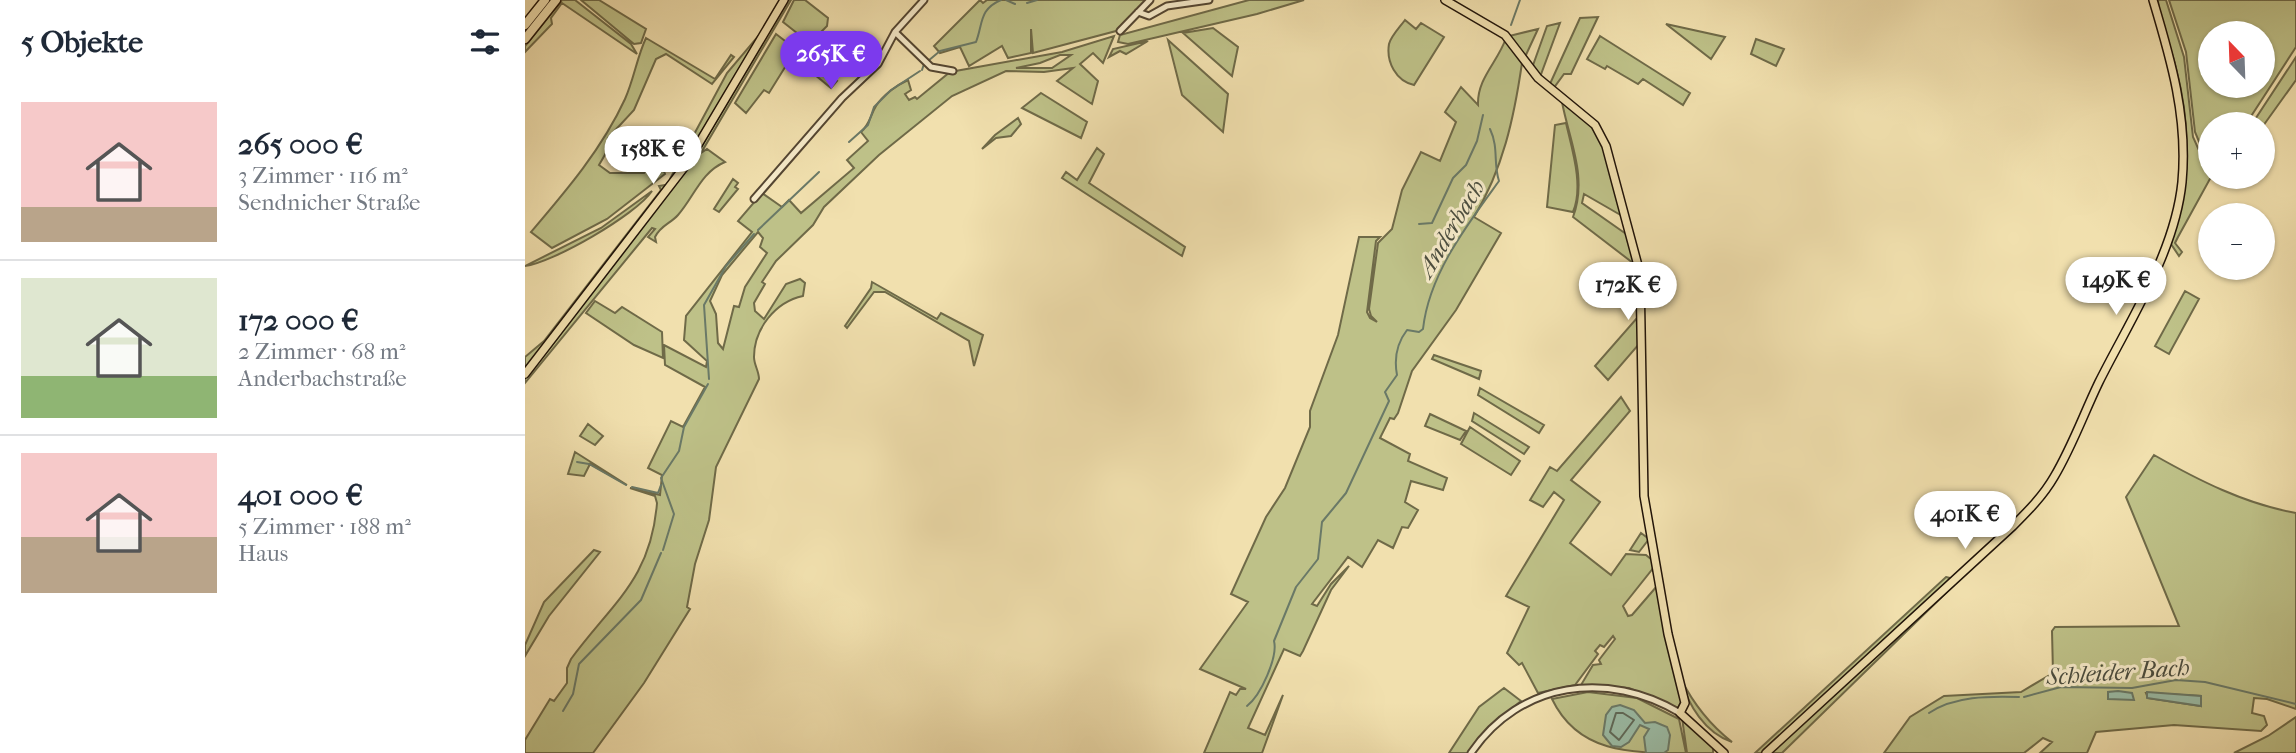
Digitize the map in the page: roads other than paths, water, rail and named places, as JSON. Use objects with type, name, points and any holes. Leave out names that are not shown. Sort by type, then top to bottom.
[{"type":"highway","points":[[525,25],[545,0]]},
{"type":"highway","points":[[525,39],[556,0]]},
{"type":"main road","points":[[525,374],[686,165],[784,0]]},
{"type":"main road","points":[[1445,0],[1505,36],[1540,81],[1595,125],[1605,146],[1642,287],[1641,452],[1644,496],[1668,634],[1684,697],[1680,713],[1724,753]]},
{"type":"main road","points":[[1766,753],[2013,526],[2031,508],[2060,465],[2144,292],[2176,217],[2182,184],[2184,131],[2181,104],[2153,0]]},
{"type":"street","points":[[754,199],[842,99],[878,64],[895,32],[924,0]]},
{"type":"street","points":[[1120,31],[1150,0]]},
{"type":"street","points":[[1138,12],[1149,16],[1167,6],[1209,0]]},
{"type":"street","points":[[895,32],[931,68],[953,71]]},
{"type":"street","points":[[1471,753],[1485,735],[1512,711],[1537,697],[1563,689],[1591,686],[1618,688],[1654,698],[1680,713]]},
{"type":"water","points":[[2108,692],[2132,693],[2134,700],[2108,699]]},
{"type":"water","points":[[2147,692],[2201,696],[2201,706],[2147,698]]},
{"type":"water","points":[[1620,705],[1634,710],[1645,723],[1655,722],[1667,727],[1670,735],[1668,750],[1664,753],[1646,753],[1644,737],[1649,729],[1640,725],[1629,742],[1621,747],[1612,746],[1603,735],[1606,715],[1612,707]]},
{"type":"waterway","points":[[928,61],[940,51],[976,42],[985,12],[1001,0]]},
{"type":"waterway","points":[[1006,0],[1015,4]]},
{"type":"waterway","points":[[1027,3],[1037,0]]},
{"type":"waterway","name":"Anderbach","points":[[1511,25],[1520,0]]},
{"type":"waterway","points":[[922,70],[924,64]]},
{"type":"waterway","points":[[849,142],[868,125],[874,107],[891,90],[920,71]]},
{"type":"waterway","points":[[1419,224],[1432,223],[1453,178],[1466,165],[1477,141],[1483,115]]},
{"type":"waterway","name":"Anderbach","points":[[1247,706],[1258,693],[1267,675],[1275,648],[1274,641],[1296,587],[1318,559],[1322,522],[1346,493],[1389,401],[1385,392],[1397,375],[1396,357],[1401,340],[1407,330],[1419,332],[1423,329],[1433,289],[1441,270],[1462,233],[1499,181],[1490,129]]},
{"type":"waterway","points":[[758,230],[819,172]]},
{"type":"waterway","points":[[709,379],[704,305],[726,266],[754,234]]},
{"type":"waterway","points":[[663,550],[674,514],[661,478],[679,451],[684,427],[708,384]]},
{"type":"waterway","points":[[577,462],[589,464],[626,485]]},
{"type":"waterway","points":[[632,487],[658,493],[661,485]]},
{"type":"waterway","points":[[563,711],[573,694],[579,664],[641,600],[661,553]]},
{"type":"waterway","name":"Schleider Bach","points":[[2024,697],[2061,687],[2132,688],[2176,680],[2205,682],[2296,704]]},
{"type":"waterway","name":"Schleider Bach","points":[[1929,713],[1961,700],[2019,697]]}]
